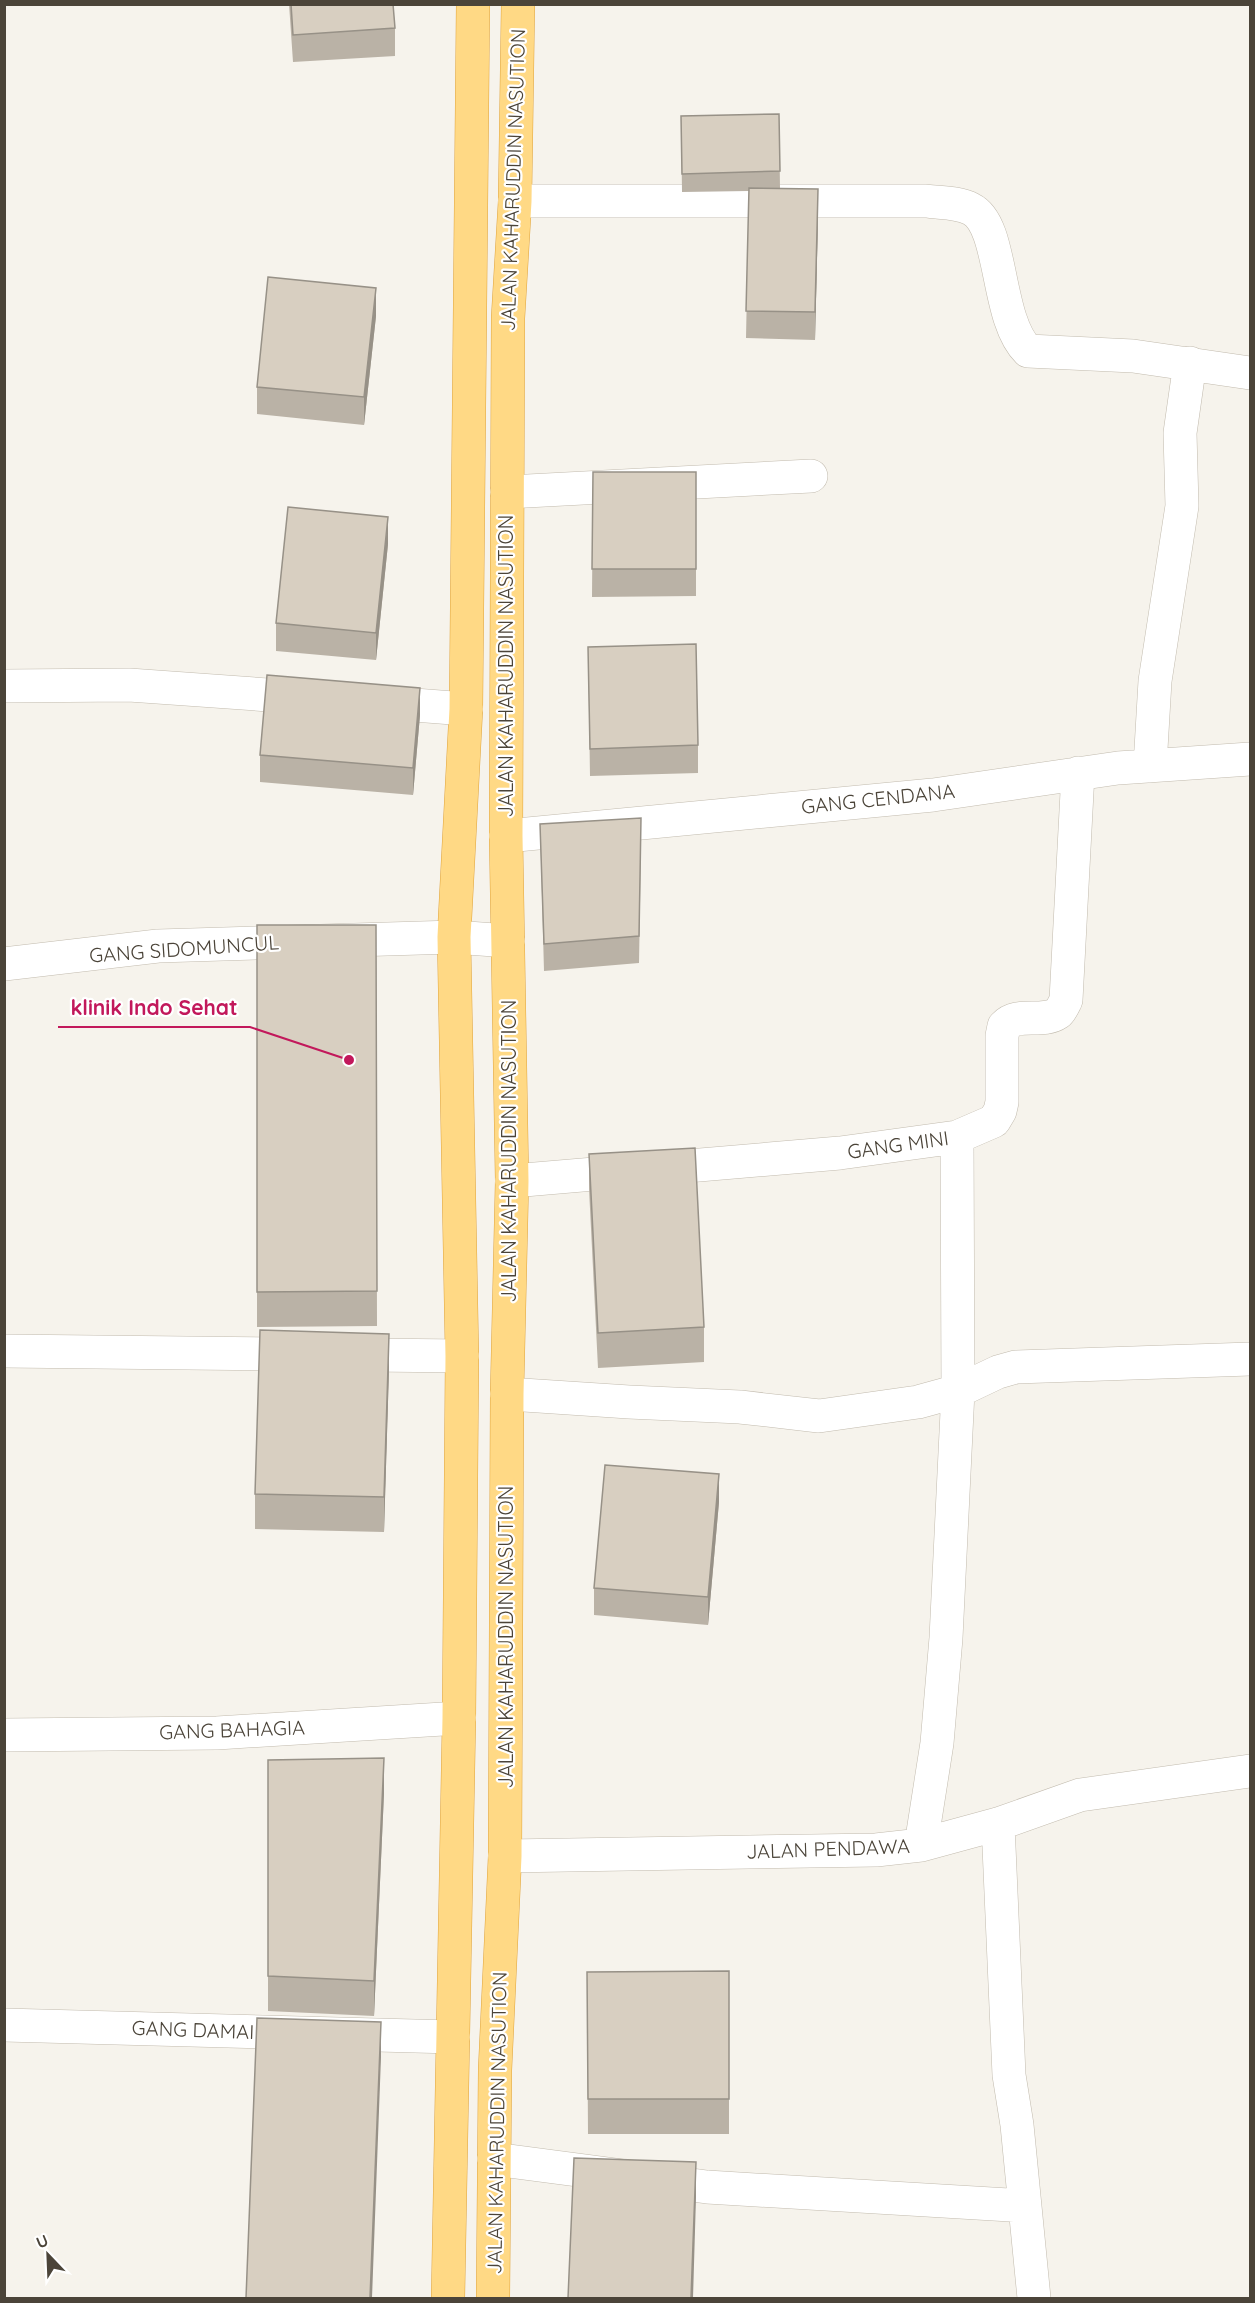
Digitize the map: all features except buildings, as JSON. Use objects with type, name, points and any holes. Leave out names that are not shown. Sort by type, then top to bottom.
[{"type":"highway","name":"JALAN KAHARUDDIN NASUTION","points":[[448,2298],[459,1718],[462,1356],[453,937],[466,709],[473,4]]},
{"type":"highway","name":"JALAN KAHARUDDIN NASUTION","points":[[493,2298],[495,2070],[505,1856],[507,1394],[512,1182],[506,836],[508,318],[515,201],[518,4]]},
{"type":"street","points":[[515,201],[914,201],[954,204],[972,209],[985,224],[998,263],[1003,298],[1017,335],[1028,351],[1133,356],[1251,373]]},
{"type":"street","points":[[1150,766],[1155,681],[1182,506],[1180,433],[1190,363]]},
{"type":"street","points":[[507,492],[812,476]]},
{"type":"street","points":[[4,686],[129,685],[466,709]]},
{"type":"street","name":"GANG CENDANA","points":[[506,836],[933,795],[1078,773],[1251,759]]},
{"type":"street","name":"GANG MINI","points":[[512,1182],[840,1153],[957,1137],[994,1121],[1002,1102],[1004,1026],[1014,1019],[1058,1013],[1066,1000],[1078,773]]},
{"type":"street","name":"GANG SIDOMUNCUL","points":[[4,964],[158,946],[453,937],[508,941]]},
{"type":"street","points":[[921,1845],[937,1743],[946,1638],[958,1391],[957,1137]]},
{"type":"street","points":[[4,1351],[462,1356]]},
{"type":"street","points":[[507,1394],[740,1407],[819,1416],[918,1401],[958,1391],[998,1371],[1016,1367],[1251,1359]]},
{"type":"street","name":"GANG BAHAGIA","points":[[4,1735],[217,1733],[459,1718]]},
{"type":"street","name":"JALAN PENDAWA","points":[[505,1856],[876,1851],[921,1845],[998,1824],[1080,1796],[1251,1771]]},
{"type":"street","points":[[998,1824],[1009,2075],[1034,2298]]},
{"type":"street","name":"GANG DAMAI","points":[[4,2025],[453,2037]]},
{"type":"street","points":[[494,2159],[706,2187],[1025,2206]]},
{"type":"place","name":"klinik Indo Sehat","points":[[349,1060]]}]
